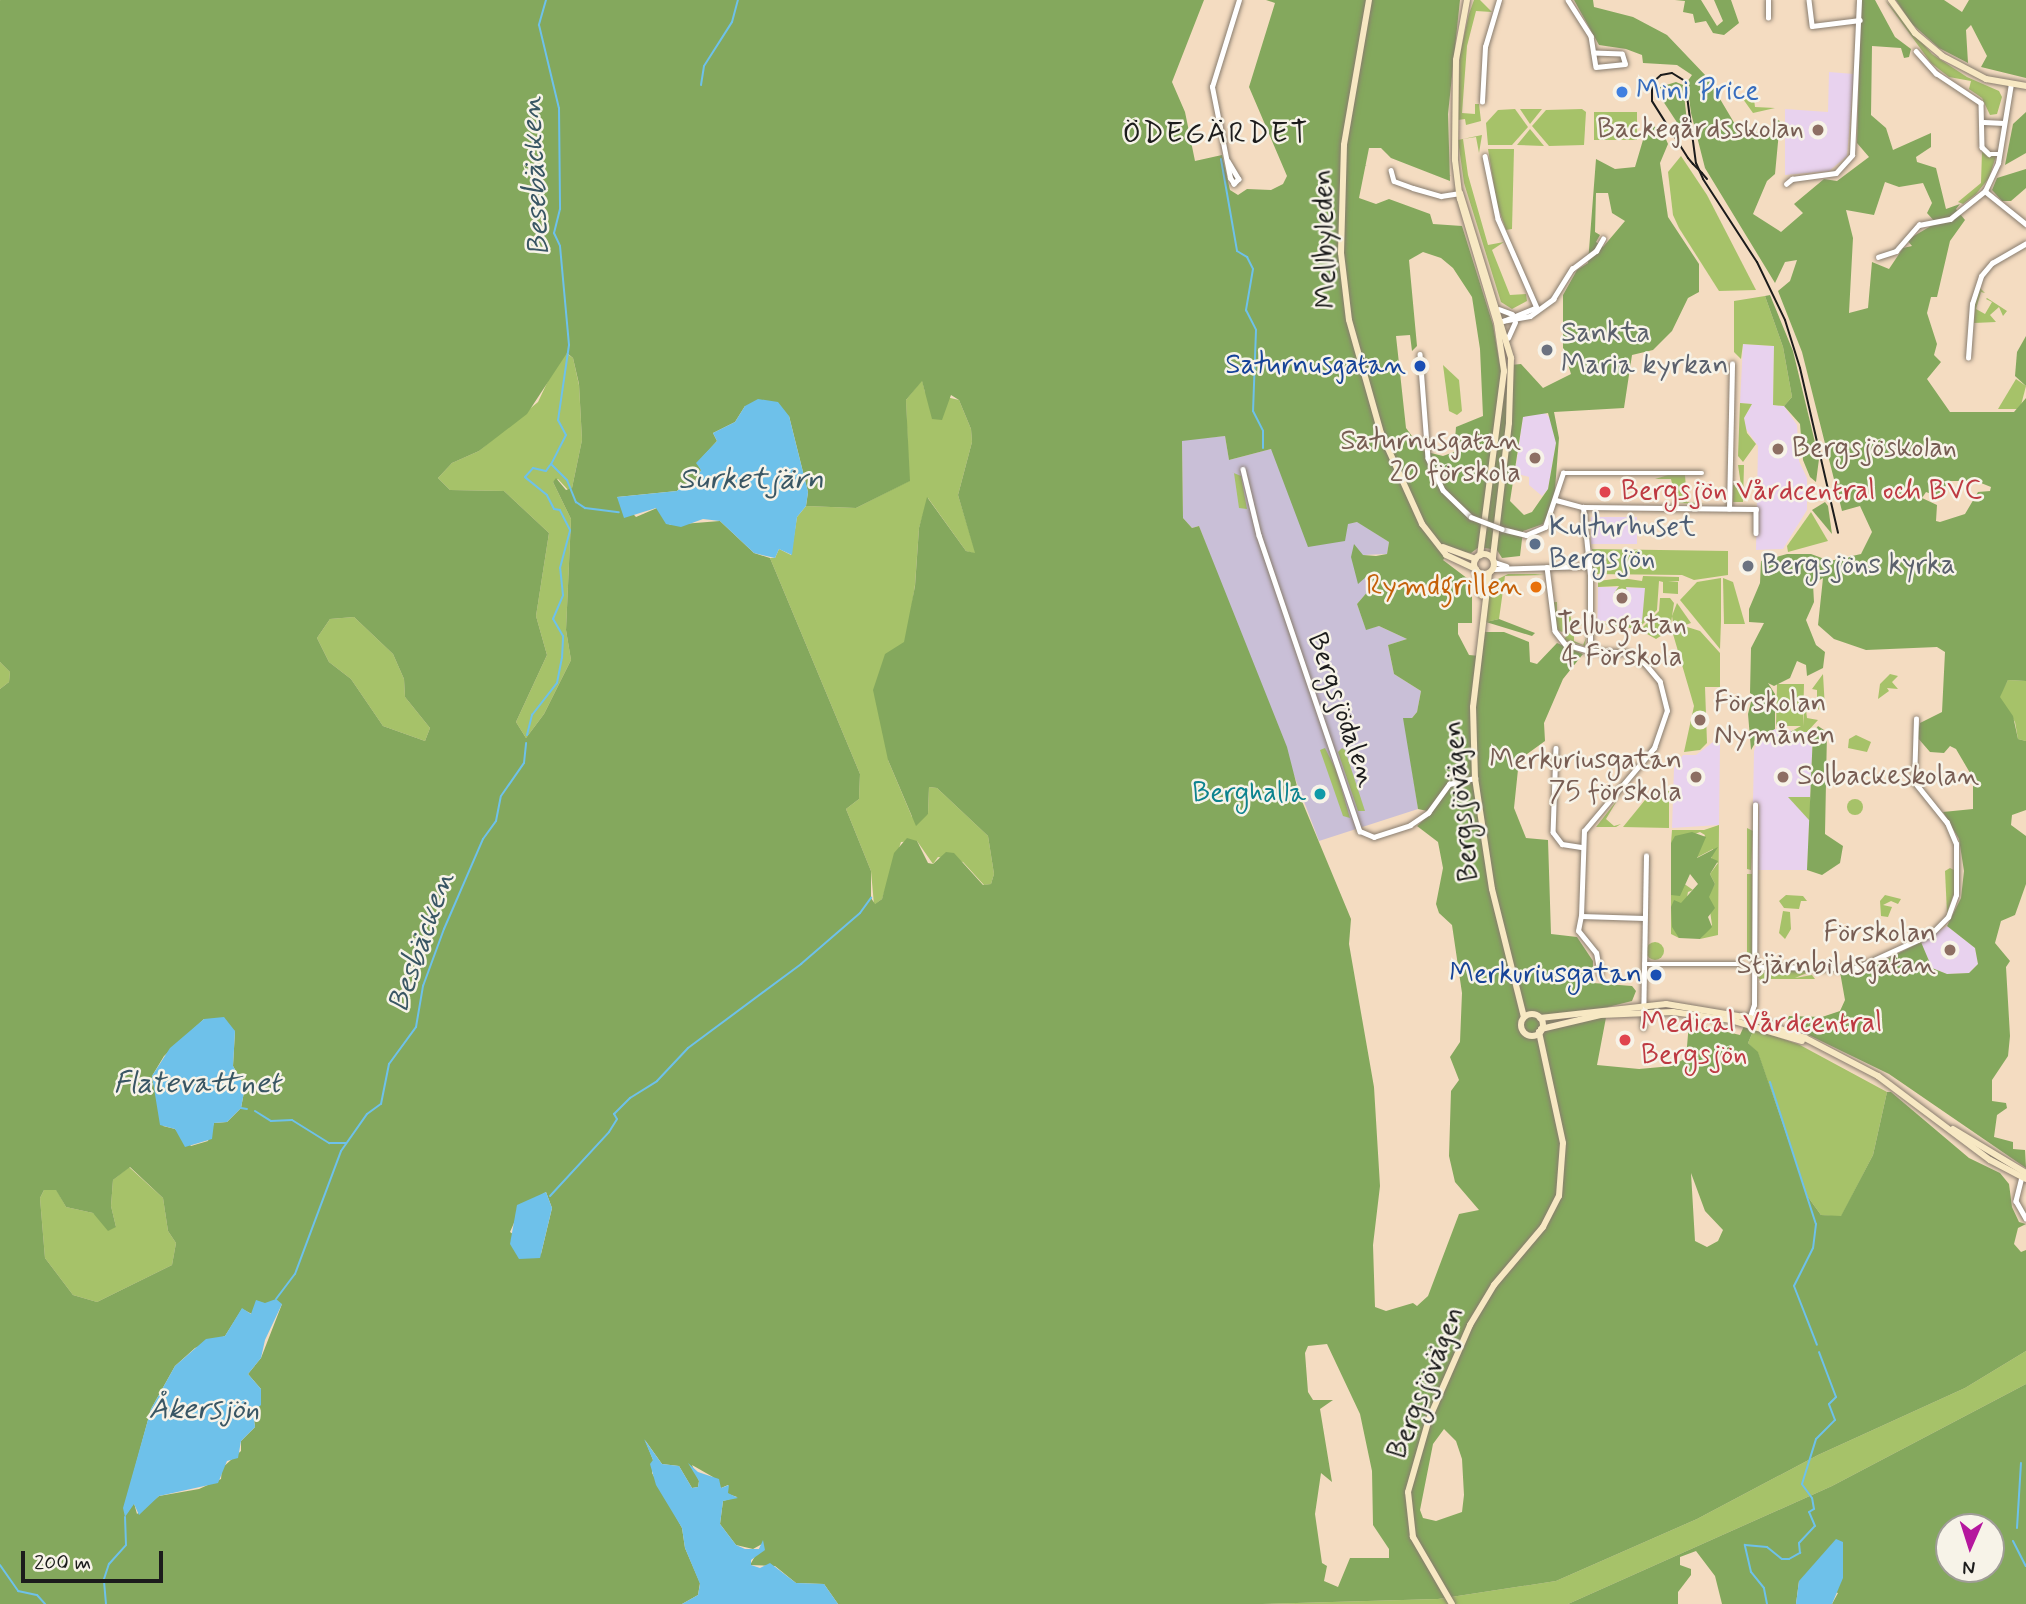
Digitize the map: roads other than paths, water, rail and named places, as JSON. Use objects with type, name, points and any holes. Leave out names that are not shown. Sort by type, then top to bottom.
[{"type":"main road","name":"Mellbyleden","points":[[1369,0],[1345,131],[1343,287],[1355,346],[1381,433],[1422,524],[1451,558],[1477,570]]},
{"type":"main road","points":[[1891,0],[1915,33],[1942,56],[1976,75],[2026,86]]},
{"type":"main road","name":"Bergsjövägen","points":[[1468,1],[1456,60],[1453,114],[1460,193],[1499,322],[1508,338],[1511,403],[1492,565],[1483,605],[1473,718],[1475,778],[1492,889],[1520,988],[1524,1017],[1521,1026],[1546,1067]]},
{"type":"main road","name":"Bergsjövägen","points":[[1460,193],[1499,309],[1504,391],[1478,557],[1477,570],[1483,605]]},
{"type":"main road","points":[[1438,545],[1478,557],[1492,565]]},
{"type":"main road","points":[[1477,570],[1492,565]]},
{"type":"main road","name":"Bergsjövägen","points":[[1452,1604],[1414,1540],[1408,1492],[1426,1427],[1466,1332],[1494,1285],[1545,1224],[1559,1196],[1563,1148],[1538,1017],[1520,988]]},
{"type":"main road","points":[[1524,1017],[1697,1006],[1749,1021],[1811,1043],[1878,1076],[1949,1128],[2025,1176]]},
{"type":"main road","points":[[1528,1035],[1575,1019],[1643,1008]]},
{"type":"street","points":[[1228,161],[1212,87],[1239,0]]},
{"type":"street","points":[[1482,102],[1485,47],[1499,0]]},
{"type":"street","points":[[1568,0],[1587,27],[1596,67],[1625,64],[1622,54],[1594,53]]},
{"type":"street","points":[[1768,0],[1768,18]]},
{"type":"street","points":[[1809,0],[1812,26],[1860,20]]},
{"type":"street","points":[[1786,184],[1792,178],[1836,173],[1852,155],[1859,0]]},
{"type":"street","points":[[1916,51],[1936,73],[1977,99],[1984,122],[1982,147],[1989,154],[2000,154]]},
{"type":"street","points":[[1878,257],[1896,251],[1919,225],[1950,219],[1985,191],[2000,154],[2011,84]]},
{"type":"street","points":[[1984,122],[2004,122]]},
{"type":"street","points":[[1485,156],[1498,219],[1537,308]]},
{"type":"street","points":[[1391,170],[1394,181],[1423,191],[1441,196],[1460,193]]},
{"type":"street","points":[[1985,191],[2026,224]]},
{"type":"street","points":[[1499,322],[1515,321],[1553,299],[1572,269],[1596,251],[1603,239]]},
{"type":"street","points":[[1968,358],[1972,304],[1981,276],[1992,263],[2026,243]]},
{"type":"street","points":[[1499,322],[1537,308]]},
{"type":"street","points":[[1499,309],[1513,315]]},
{"type":"street","points":[[1508,338],[1515,321]]},
{"type":"street","points":[[1420,354],[1428,458],[1443,490],[1471,517],[1522,535],[1541,531],[1556,500],[1561,475],[1566,472],[1702,472]]},
{"type":"street","points":[[1729,509],[1732,364]]},
{"type":"street","name":"Bergsjödalen","points":[[1243,469],[1259,535],[1360,831],[1374,837],[1410,825],[1428,813],[1449,784],[1475,778]]},
{"type":"street","points":[[1556,500],[1583,507],[1756,509],[1756,533]]},
{"type":"street","points":[[1583,507],[1586,566],[1590,575],[1590,651]]},
{"type":"street","points":[[1492,565],[1586,566]]},
{"type":"street","points":[[1547,567],[1555,632],[1565,644],[1590,651],[1626,653],[1645,664],[1660,682],[1667,711],[1654,748],[1587,828],[1581,847],[1581,916],[1578,931],[1596,953],[1600,975]]},
{"type":"street","points":[[1754,967],[1856,968],[1931,934],[1948,917],[1956,894],[1955,840],[1914,782],[1916,719]]},
{"type":"street","points":[[1556,748],[1553,832],[1562,844],[1581,847]]},
{"type":"street","points":[[1749,1021],[1754,967],[1755,805]]},
{"type":"street","points":[[1643,1028],[1646,856]]},
{"type":"street","points":[[1581,916],[1644,918]]},
{"type":"street","points":[[1644,964],[1741,964]]},
{"type":"street","points":[[2025,1176],[2016,1201],[2026,1217]]},
{"type":"water","name":"Surketjärn","points":[[758,399],[778,402],[789,416],[808,492],[806,506],[797,517],[792,555],[779,549],[775,558],[754,553],[720,521],[703,519],[681,527],[666,524],[656,508],[624,518],[617,497],[677,491],[686,484],[695,484],[701,470],[696,463],[717,441],[713,433],[735,422],[745,406]]},
{"type":"water","name":"Flatevattnet","points":[[224,1017],[235,1031],[233,1066],[245,1087],[241,1108],[227,1122],[214,1123],[212,1139],[185,1147],[175,1129],[160,1125],[152,1076],[170,1048],[204,1019]]},
{"type":"water","points":[[546,1192],[552,1208],[540,1258],[519,1259],[510,1244],[517,1205]]},
{"type":"water","name":"Åkersjön","points":[[276,1299],[282,1304],[265,1340],[261,1358],[248,1374],[261,1389],[261,1405],[253,1412],[255,1427],[241,1441],[238,1458],[227,1461],[218,1483],[159,1496],[139,1515],[134,1504],[125,1517],[123,1508],[151,1409],[175,1366],[206,1339],[225,1336],[242,1308],[251,1314],[256,1300],[265,1303]]},
{"type":"water","points":[[644,1439],[662,1464],[679,1466],[692,1488],[698,1487],[699,1481],[688,1463],[698,1472],[719,1479],[721,1488],[729,1485],[728,1493],[738,1498],[723,1501],[720,1524],[736,1545],[745,1549],[759,1549],[763,1540],[765,1550],[751,1560],[751,1565],[760,1568],[770,1563],[796,1583],[824,1584],[838,1604],[682,1604],[698,1595],[700,1584],[685,1548],[682,1528],[656,1485],[650,1464],[653,1460]]},
{"type":"water","points":[[1836,1539],[1843,1542],[1843,1578],[1832,1604],[1796,1604],[1799,1581]]},
{"type":"waterway","name":"Besebäcken","points":[[546,0],[539,25],[559,108],[560,209],[554,233],[560,246],[569,345],[558,420],[566,435],[551,464],[567,480],[576,502],[585,508],[619,512]]},
{"type":"waterway","points":[[701,85],[704,66],[732,22],[738,0]]},
{"type":"waterway","points":[[1221,159],[1237,251],[1247,257],[1253,269],[1246,310],[1256,330],[1253,411],[1263,431],[1263,448]]},
{"type":"waterway","points":[[527,735],[532,715],[557,683],[562,658],[563,636],[553,619],[563,595],[560,568],[570,530],[560,510],[554,509],[547,495],[525,477],[533,468],[546,471],[550,465]]},
{"type":"waterway","name":"Besbäcken","points":[[276,1299],[295,1274],[341,1151],[367,1114],[381,1104],[389,1064],[416,1027],[423,986],[444,929],[483,839],[496,821],[501,796],[524,763],[526,743]]},
{"type":"waterway","points":[[550,1196],[609,1132],[617,1119],[614,1114],[630,1098],[657,1081],[688,1048],[801,964],[860,913],[871,898]]},
{"type":"waterway","points":[[1770,1082],[1816,1224],[1813,1248],[1794,1286],[1817,1345]]},
{"type":"waterway","points":[[241,1108],[247,1109]]},
{"type":"waterway","points":[[255,1111],[271,1121],[292,1120],[329,1143],[346,1143]]},
{"type":"waterway","points":[[1767,1604],[1764,1588],[1751,1572],[1745,1545],[1767,1547],[1782,1559],[1789,1559],[1800,1553],[1799,1543],[1815,1526],[1809,1512],[1814,1509],[1812,1498],[1802,1484],[1816,1439],[1835,1420],[1829,1404],[1836,1397],[1819,1352]]},
{"type":"waterway","points":[[2017,1528],[2021,1463]]},
{"type":"waterway","points":[[106,1604],[104,1579],[109,1564],[126,1545],[125,1517]]},
{"type":"waterway","points":[[2013,1541],[2026,1566]]},
{"type":"waterway","points":[[0,1565],[18,1591],[37,1595],[45,1604]]},
{"type":"tram line","points":[[1707,179],[1702,173],[1693,164],[1688,158],[1652,101],[1652,83],[1661,75],[1672,73],[1685,81],[1696,163],[1703,179],[1757,262],[1785,320],[1800,368],[1838,533]]},
{"type":"place","name":"Mini Price","points":[[1622,92]]},
{"type":"place","name":"Backegårdsskolan","points":[[1818,130]]},
{"type":"place","name":"Sankta Maria kyrkan","points":[[1547,350]]},
{"type":"place","name":"Saturnusgatan","points":[[1420,366]]},
{"type":"place","name":"Bergsjöskolan","points":[[1778,449]]},
{"type":"place","name":"Saturnusgatan 20 förskola","points":[[1535,458]]},
{"type":"place","name":"Bergsjön Vårdcentral och BVC","points":[[1605,492]]},
{"type":"place","name":"Kulturhuset Bergsjön","points":[[1535,544]]},
{"type":"place","name":"Bergsjöns kyrka","points":[[1748,566]]},
{"type":"place","name":"Rymdgrillen","points":[[1536,587]]},
{"type":"place","name":"Tellusgatan 4 Förskola","points":[[1622,598]]},
{"type":"place","name":"Förskolan Nymånen","points":[[1700,720]]},
{"type":"place","name":"Merkuriusgatan 75 förskola","points":[[1696,777]]},
{"type":"place","name":"Solbackeskolan","points":[[1783,777]]},
{"type":"place","name":"Berghalla","points":[[1320,794]]},
{"type":"place","name":"Förskolan Stjärnbildsgatan","points":[[1950,950]]},
{"type":"place","name":"Merkuriusgatan","points":[[1656,975]]},
{"type":"place","name":"Medical Vårdcentral Bergsjön","points":[[1625,1040]]},
{"type":"district","name":"ÖDEGÄRDET","points":[[1216,134]]}]
